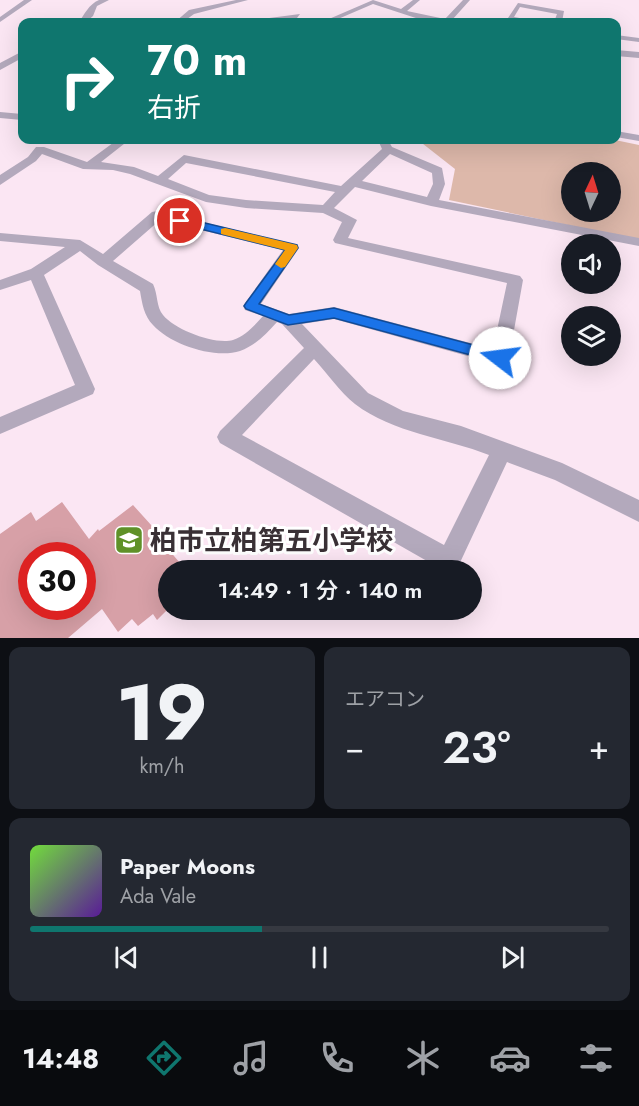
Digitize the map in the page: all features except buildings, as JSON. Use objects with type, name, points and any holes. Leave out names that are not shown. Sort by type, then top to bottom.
[{"type":"street","points":[[0,20],[29,0]]},
{"type":"street","points":[[87,18],[94,4],[106,0]]},
{"type":"street","points":[[184,18],[192,12],[245,0]]},
{"type":"street","points":[[402,12],[417,0]]},
{"type":"street","points":[[450,18],[467,0]]},
{"type":"street","points":[[335,18],[373,1],[422,18]]},
{"type":"street","points":[[511,18],[518,5],[561,13],[559,18]]},
{"type":"street","points":[[279,18],[297,16]]},
{"type":"street","points":[[621,38],[639,40]]},
{"type":"street","points":[[621,53],[639,55]]},
{"type":"street","points":[[0,56],[18,54]]},
{"type":"street","points":[[0,67],[18,56]]},
{"type":"street","points":[[0,115],[18,117]]},
{"type":"street","points":[[621,135],[639,138]]},
{"type":"street","points":[[0,181],[32,159],[37,144],[63,159],[134,171],[206,198],[246,204],[326,209],[350,220],[340,240],[515,280],[500,358],[334,313],[281,317],[257,334],[230,347],[200,343],[172,332],[154,316],[147,288],[103,262],[80,244],[0,237]]},
{"type":"street","points":[[90,165],[118,144]]},
{"type":"street","points":[[326,209],[347,186],[370,169],[385,144],[438,171],[439,184],[431,202]]},
{"type":"street","points":[[159,181],[183,159],[347,186],[639,242]]},
{"type":"street","points":[[103,262],[157,215],[292,248],[251,306],[281,317],[361,398],[399,418],[461,435],[562,473],[639,512]]},
{"type":"street","points":[[0,285],[36,273],[80,244]]},
{"type":"street","points":[[0,426],[86,389],[36,273]]},
{"type":"street","points":[[314,348],[227,437],[449,561],[502,450]]},
{"type":"shaded area","points":[[621,141],[639,145],[639,240],[621,236],[621,234],[610,234],[449,200],[455,169],[423,144],[621,144]]},
{"type":"slow traffic","points":[[225,232],[292,248],[281,264]]},
{"type":"place","name":"柏市立柏第五小学校","points":[[129,540]]},
{"type":"route","points":[[180,221],[292,248],[251,306],[288,320],[334,313],[500,358]]}]
